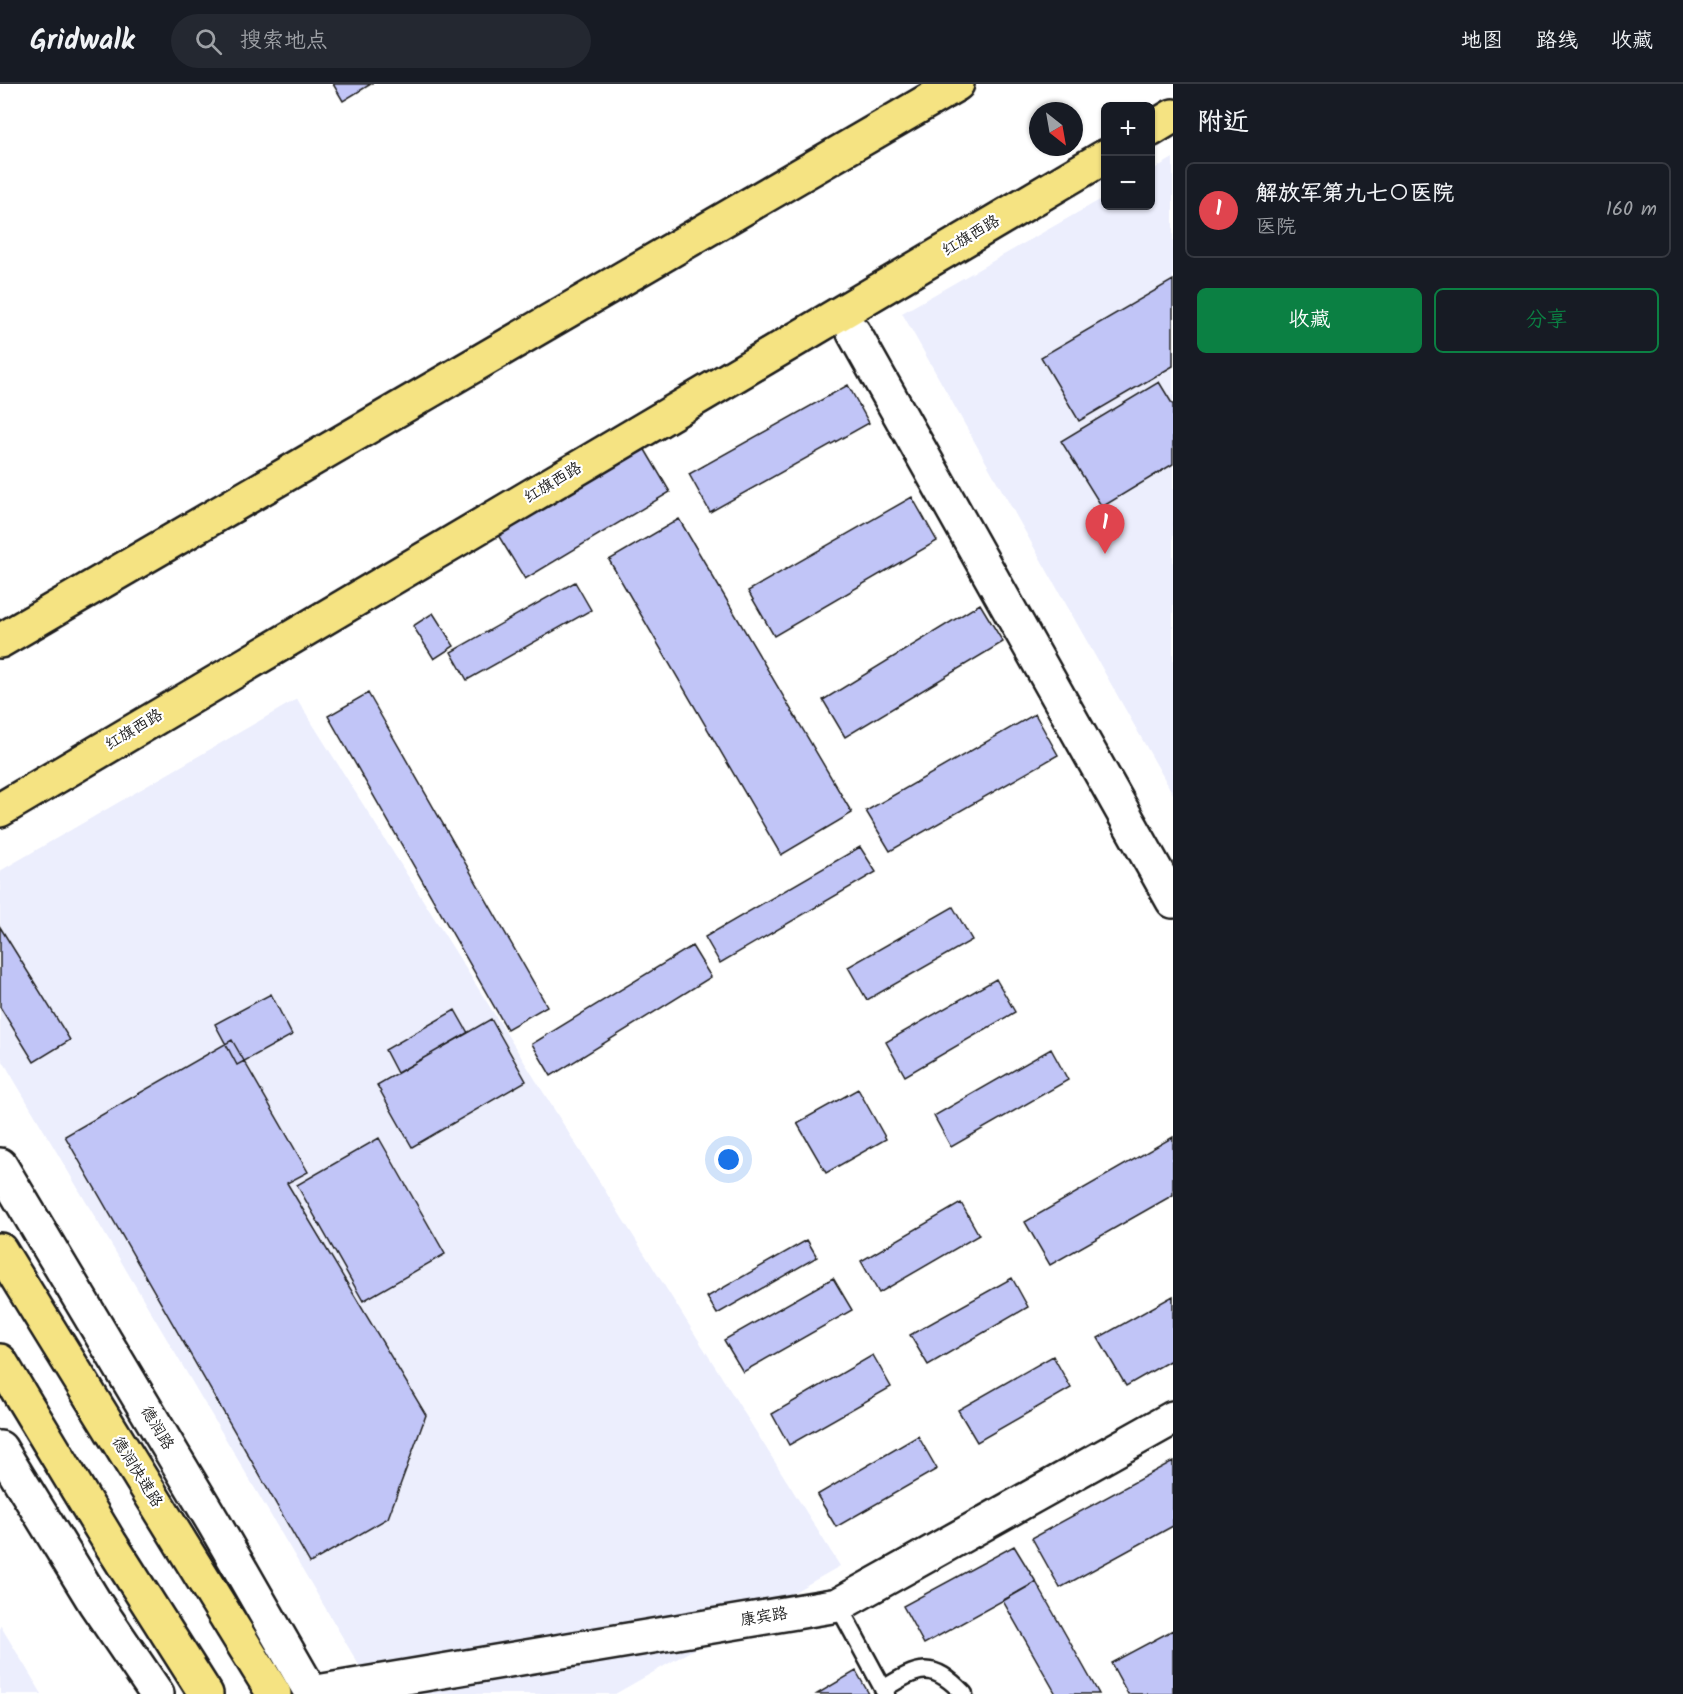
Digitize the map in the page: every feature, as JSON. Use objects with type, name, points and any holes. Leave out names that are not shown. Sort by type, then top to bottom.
[{"type":"main road","points":[[0,641],[957,84]]},
{"type":"main road","points":[[1155,127],[1173,116]]},
{"type":"main road","name":"红旗西路","points":[[0,810],[1101,159]]},
{"type":"main road","name":"德润快速路","points":[[0,1250],[274,1694]]},
{"type":"main road","points":[[0,1361],[110,1543],[206,1694]]},
{"type":"street","points":[[854,333],[1173,901]]},
{"type":"street","name":"德润路","points":[[0,1165],[215,1525],[311,1693]]},
{"type":"street","name":"康宾路","points":[[311,1693],[838,1605],[1173,1418]]},
{"type":"street","points":[[0,1448],[95,1604],[157,1694]]},
{"type":"lane","points":[[838,1605],[884,1691],[911,1672],[925,1669],[945,1675],[964,1694]]},
{"type":"shaded area","points":[[1173,158],[1173,794],[902,313],[1101,199],[1101,210],[1155,210],[1155,169]]},
{"type":"shaded area","points":[[297,699],[840,1566],[615,1694],[376,1694],[0,1056],[0,871]]},
{"type":"shaded area","points":[[0,1625],[42,1694],[0,1694]]},
{"type":"building","points":[[333,84],[371,84],[343,101]]},
{"type":"building","points":[[1173,280],[1173,366],[1079,421],[1041,357]]},
{"type":"building","points":[[1159,382],[1173,405],[1173,464],[1102,507],[1061,441]]},
{"type":"building","points":[[848,385],[869,423],[710,512],[689,474]]},
{"type":"building","points":[[644,448],[670,492],[525,579],[498,535]]},
{"type":"building","points":[[912,497],[937,541],[774,636],[748,591]]},
{"type":"building","points":[[679,519],[852,813],[781,855],[609,560]]},
{"type":"building","points":[[575,582],[591,610],[467,680],[451,652]]},
{"type":"building","points":[[980,604],[1003,642],[845,737],[823,700]]},
{"type":"building","points":[[433,613],[454,646],[434,659],[413,626]]},
{"type":"building","points":[[368,693],[547,1006],[507,1029],[328,716]]},
{"type":"building","points":[[1035,714],[1058,755],[890,851],[866,811]]},
{"type":"building","points":[[860,847],[876,872],[720,963],[705,937]]},
{"type":"building","points":[[953,907],[972,940],[867,1000],[848,967]]},
{"type":"building","points":[[0,927],[70,1040],[34,1062],[0,1007]]},
{"type":"building","points":[[692,946],[711,977],[551,1076],[532,1044]]},
{"type":"building","points":[[996,979],[1015,1012],[905,1076],[886,1042]]},
{"type":"building","points":[[271,994],[292,1035],[237,1065],[215,1024]]},
{"type":"building","points":[[455,1010],[468,1033],[397,1073],[385,1050]]},
{"type":"building","points":[[491,1019],[526,1081],[412,1147],[377,1085]]},
{"type":"building","points":[[232,1040],[308,1172],[287,1183],[426,1415],[388,1518],[310,1563],[65,1136]]},
{"type":"building","points":[[1051,1049],[1068,1080],[951,1147],[934,1116]]},
{"type":"building","points":[[858,1089],[886,1139],[826,1173],[797,1123]]},
{"type":"building","points":[[1173,1137],[1173,1195],[1050,1265],[1025,1222]]},
{"type":"building","points":[[379,1138],[445,1254],[363,1301],[297,1185]]},
{"type":"building","points":[[961,1203],[979,1235],[879,1293],[861,1261]]},
{"type":"building","points":[[807,1240],[817,1257],[717,1314],[707,1297]]},
{"type":"building","points":[[833,1278],[852,1310],[743,1372],[724,1340]]},
{"type":"building","points":[[1012,1278],[1028,1307],[928,1365],[910,1335]]},
{"type":"building","points":[[1173,1296],[1173,1359],[1126,1386],[1098,1338]]},
{"type":"building","points":[[873,1355],[891,1387],[789,1445],[772,1414]]},
{"type":"building","points":[[1053,1356],[1071,1388],[977,1442],[958,1410]]},
{"type":"building","points":[[918,1436],[937,1469],[836,1527],[817,1495]]},
{"type":"building","points":[[1173,1461],[1173,1526],[1060,1588],[1032,1538]]},
{"type":"building","points":[[1014,1546],[1036,1582],[924,1644],[903,1606]]},
{"type":"building","points":[[1036,1582],[1099,1694],[1056,1694],[1003,1601]]},
{"type":"building","points":[[1173,1630],[1173,1694],[1128,1694],[1111,1663]]},
{"type":"building","points":[[856,1671],[869,1694],[817,1694]]},
{"type":"place","name":"解放军第九七〇医院","points":[[1105,554]]}]
